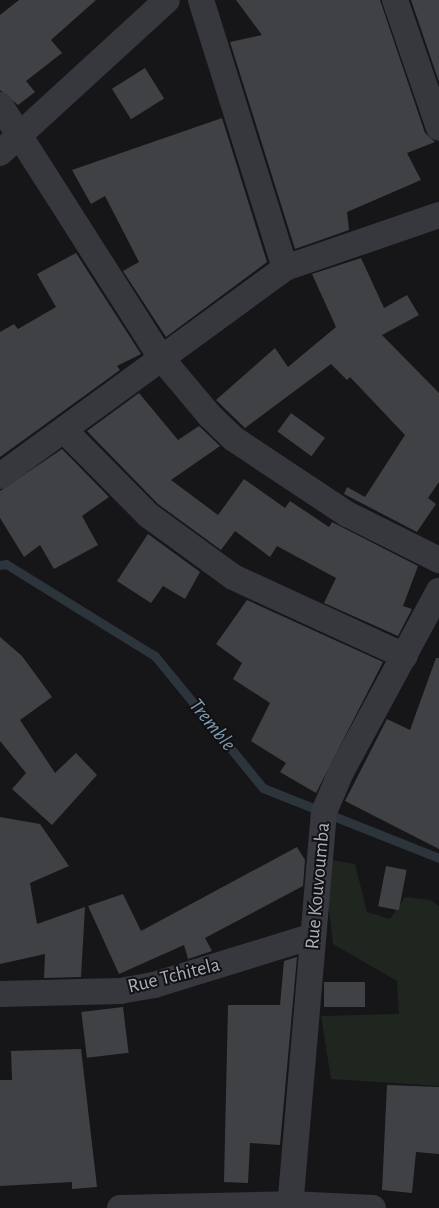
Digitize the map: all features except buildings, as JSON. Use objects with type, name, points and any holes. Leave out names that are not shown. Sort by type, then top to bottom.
[{"type":"street","points":[[0,153],[23,135],[167,0]]},
{"type":"street","points":[[201,0],[285,268]]},
{"type":"street","points":[[395,0],[439,128]]},
{"type":"street","points":[[0,105],[23,135],[162,359],[234,439],[347,514],[439,560]]},
{"type":"street","points":[[0,476],[66,432],[116,389],[162,359],[285,268],[439,215]]},
{"type":"street","points":[[66,432],[148,515],[233,578],[406,656]]},
{"type":"street","name":"Rue Kouvoumba","points":[[290,1206],[313,936],[329,795],[406,656],[439,591]]},
{"type":"street","name":"Rue Tchitela","points":[[0,994],[120,990],[154,985],[313,936]]},
{"type":"street","points":[[120,1208],[290,1206],[373,1208]]},
{"type":"shaded area","points":[[331,860],[355,864],[367,912],[390,919],[405,897],[430,900],[439,906],[439,1086],[331,1079],[321,1016],[399,1014],[397,981],[333,944],[326,885]]},
{"type":"waterway","name":"Tremble","points":[[0,565],[6,564],[155,656],[263,788],[439,858]]}]
